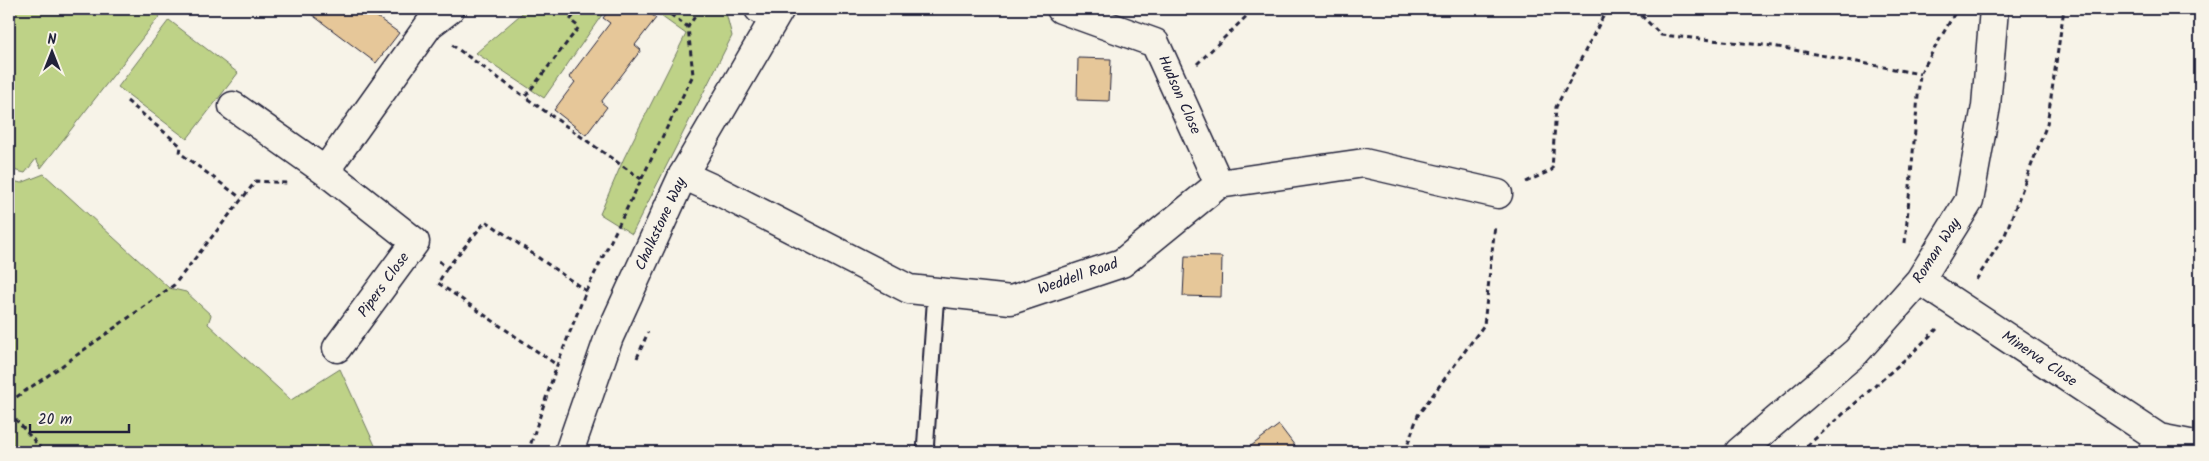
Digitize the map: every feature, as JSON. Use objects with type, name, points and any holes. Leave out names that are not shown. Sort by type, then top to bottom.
[{"type":"street","points":[[325,171],[429,25],[450,9]]},
{"type":"street","name":"Hudson Close","points":[[1061,9],[1155,43],[1219,184]]},
{"type":"street","name":"Roman Way","points":[[1739,452],[1856,352],[1920,280],[1968,200],[1986,106],[1994,9]]},
{"type":"street","name":"Chalkstone Way","points":[[569,452],[609,337],[684,175],[771,12]]},
{"type":"street","name":"Pipers Close","points":[[233,106],[325,171],[415,242],[337,348]]},
{"type":"street","points":[[1219,184],[1364,163],[1498,194]]},
{"type":"street","name":"Weddell Road","points":[[684,175],[909,289],[1011,300],[1122,263],[1219,184]]},
{"type":"street","name":"Minerva Close","points":[[1920,280],[2155,445],[2200,446]]},
{"type":"lane","points":[[925,452],[936,292]]},
{"type":"path","points":[[525,97],[579,27],[570,20],[579,9]]},
{"type":"path","points":[[663,9],[688,26]]},
{"type":"path","points":[[528,452],[557,365],[586,291],[693,75],[688,26],[700,9]]},
{"type":"path","points":[[1174,86],[1254,9]]},
{"type":"path","points":[[1405,452],[1418,415],[1484,325],[1498,194],[1552,170],[1556,107],[1607,9]]},
{"type":"path","points":[[1635,9],[1661,35],[1773,46],[1920,74]]},
{"type":"path","points":[[1905,249],[1920,74],[1957,9]]},
{"type":"path","points":[[422,35],[444,39],[640,179]]},
{"type":"path","points":[[127,101],[182,146],[180,153],[241,198]]},
{"type":"path","points":[[9,402],[174,284],[256,181],[307,185],[325,171]]},
{"type":"path","points":[[557,365],[438,283],[447,268],[486,221],[586,291]]},
{"type":"path","points":[[415,242],[447,268]]},
{"type":"path","points":[[635,363],[650,328]]},
{"type":"path","points":[[9,412],[44,452]]},
{"type":"green space","points":[[9,9],[165,9],[41,168],[36,159],[25,173],[9,169]]},
{"type":"green space","points":[[527,9],[606,9],[544,98],[476,53]]},
{"type":"green space","points":[[651,9],[725,9],[732,36],[632,234],[600,214],[624,158],[686,34]]},
{"type":"green space","points":[[169,20],[238,73],[187,139],[118,87]]},
{"type":"green space","points":[[44,174],[169,288],[186,292],[211,315],[208,324],[291,400],[340,369],[378,452],[9,452],[9,180],[21,183]]},
{"type":"building","points":[[315,9],[366,9],[399,33],[376,63],[311,14]]},
{"type":"building","points":[[610,9],[644,9],[656,18],[635,45],[641,50],[601,102],[607,107],[586,135],[554,110],[575,82],[569,77],[610,23],[603,18]]},
{"type":"building","points":[[1078,58],[1111,59],[1109,101],[1077,100]]},
{"type":"building","points":[[1185,256],[1222,257],[1221,297],[1183,296]]},
{"type":"building","points":[[1279,425],[1298,450],[1294,452],[1243,452]]}]
